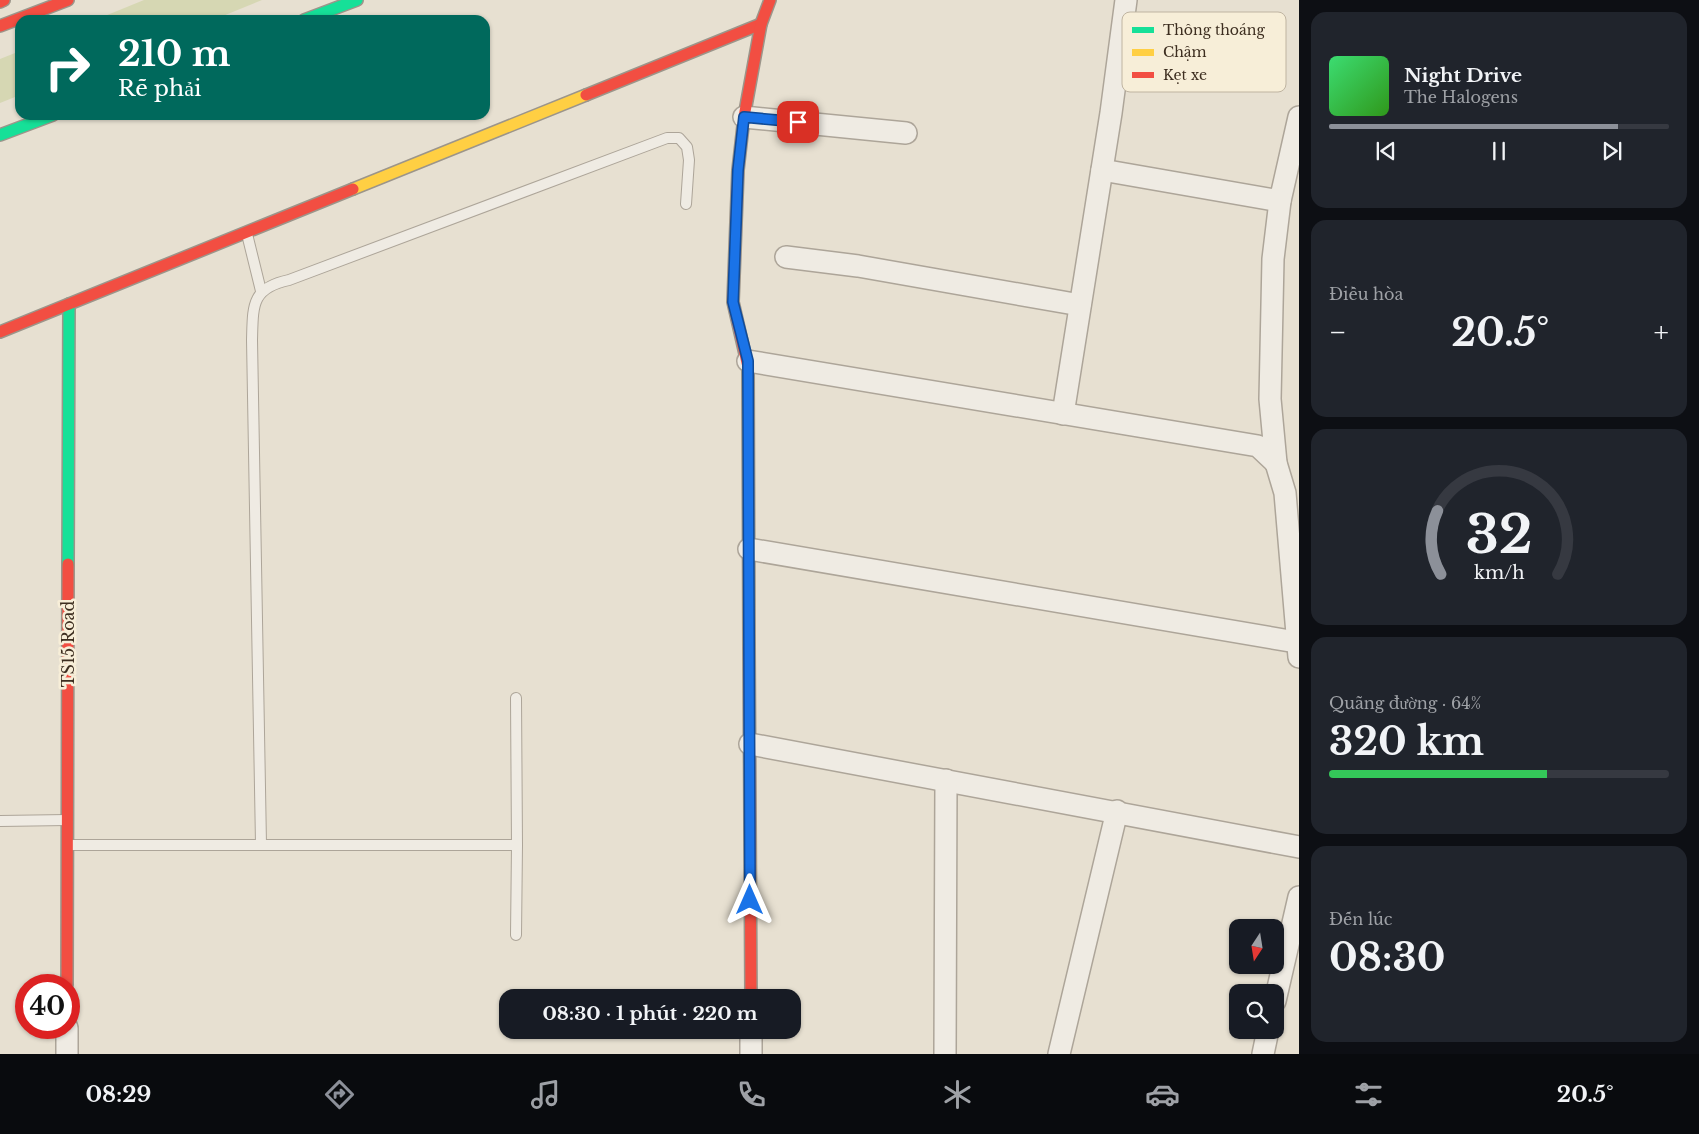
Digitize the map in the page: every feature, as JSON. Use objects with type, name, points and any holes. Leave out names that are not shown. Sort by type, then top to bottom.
[{"type":"main road","points":[[0,2],[4,0]]},
{"type":"main road","points":[[29,15],[68,0]]},
{"type":"main road","points":[[317,15],[357,0]]},
{"type":"main road","points":[[751,989],[748,361],[733,302],[738,170],[744,117],[761,24],[770,0]]},
{"type":"main road","points":[[0,26],[15,20]]},
{"type":"main road","points":[[0,332],[761,24]]},
{"type":"main road","points":[[0,135],[40,120]]},
{"type":"main road","name":"TS15 Road","points":[[67,974],[69,304]]},
{"type":"street","points":[[1063,414],[1102,170],[1122,28]]},
{"type":"street","points":[[744,117],[906,133]]},
{"type":"street","points":[[749,549],[1298,650],[1285,493],[1276,463],[1270,399],[1273,260],[1280,201],[1299,117]]},
{"type":"street","points":[[1102,170],[1280,201]]},
{"type":"street","points":[[786,257],[858,266],[1080,305]]},
{"type":"street","points":[[748,361],[1258,446],[1276,463]]},
{"type":"street","points":[[750,744],[1117,811],[1299,847]]},
{"type":"street","points":[[946,780],[946,1054]]},
{"type":"street","points":[[1059,1054],[1117,811]]},
{"type":"street","points":[[1279,984],[1299,897]]},
{"type":"street","points":[[67,1039],[67,1054]]},
{"type":"street","points":[[751,1039],[751,1054]]},
{"type":"street","points":[[1263,1054],[1266,1039]]},
{"type":"lane","points":[[261,844],[252,340],[253,307],[261,291],[272,284],[289,280],[667,138],[679,138],[687,147],[689,160],[686,204]]},
{"type":"lane","points":[[246,232],[261,291]]},
{"type":"lane","points":[[516,698],[516,935]]},
{"type":"lane","points":[[0,822],[68,820]]},
{"type":"lane","points":[[67,845],[517,845]]},
{"type":"green space","points":[[144,0],[262,0],[225,15],[107,15]]},
{"type":"green space","points":[[15,53],[15,97],[0,103],[0,59]]},
{"type":"traffic: fast","points":[[317,15],[357,0]]},
{"type":"traffic: fast","points":[[0,135],[40,120]]},
{"type":"traffic: fast","points":[[68,564],[69,304]]},
{"type":"traffic: slow","points":[[353,189],[586,95]]},
{"type":"traffic: slow","points":[[748,367],[749,646]]},
{"type":"traffic: jam","points":[[0,2],[4,0]]},
{"type":"traffic: jam","points":[[29,15],[68,0]]},
{"type":"traffic: jam","points":[[748,367],[733,302],[738,170],[744,117],[761,24],[770,0]]},
{"type":"traffic: jam","points":[[0,26],[15,20]]},
{"type":"traffic: jam","points":[[586,95],[761,24]]},
{"type":"traffic: jam","points":[[0,332],[353,189]]},
{"type":"traffic: jam","points":[[67,974],[68,564]]},
{"type":"traffic: jam","points":[[749,646],[751,989]]},
{"type":"route","points":[[750,900],[748,361],[733,302],[738,170],[744,117],[798,122]]}]
